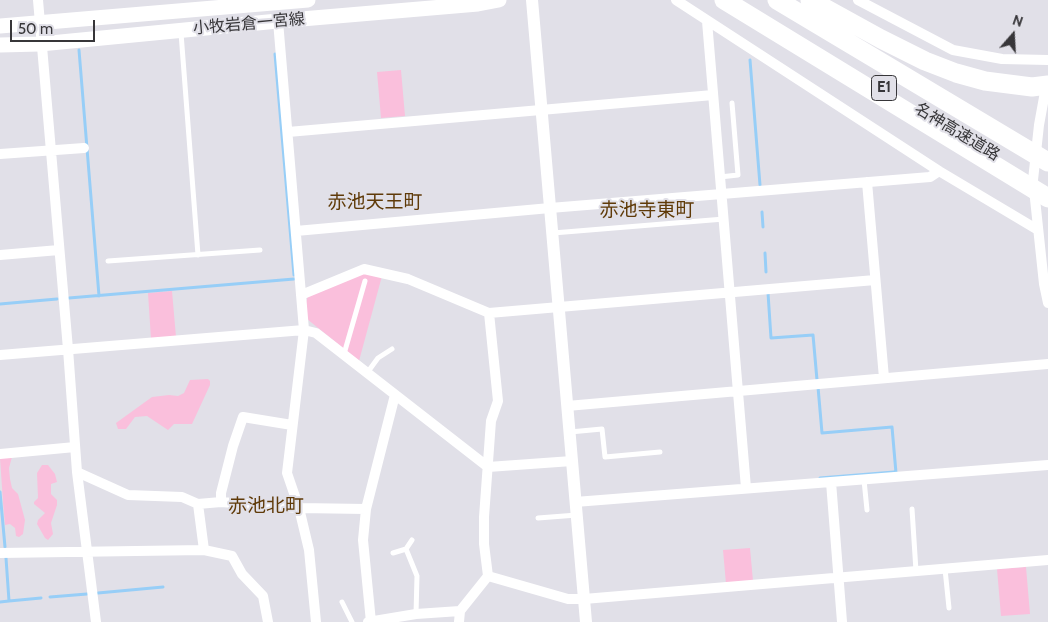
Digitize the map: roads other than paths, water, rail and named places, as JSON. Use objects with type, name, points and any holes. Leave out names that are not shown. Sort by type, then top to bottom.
[{"type":"highway","points":[[724,0],[1028,180],[1048,198]]},
{"type":"highway","name":"名神高速道路","points":[[739,0],[1028,180],[1048,185]]},
{"type":"highway","name":"名神高速道路","points":[[777,0],[1048,162]]},
{"type":"highway","points":[[810,0],[881,39],[948,70],[985,81],[1043,83]]},
{"type":"main road","name":"小牧岩倉一宮線","points":[[0,26],[276,1],[308,0]]},
{"type":"main road","name":"小牧岩倉一宮線","points":[[0,45],[40,44],[478,4],[498,0]]},
{"type":"street","points":[[38,0],[40,44],[68,349],[77,472],[96,622]]},
{"type":"street","points":[[532,0],[586,622]]},
{"type":"street","points":[[676,0],[939,170],[1038,230]]},
{"type":"street","points":[[858,0],[953,50],[1002,59],[1048,60]]},
{"type":"street","points":[[278,21],[304,330],[287,473],[299,508],[309,550],[316,622]]},
{"type":"street","points":[[707,21],[746,488]]},
{"type":"street","points":[[1043,83],[1033,180],[1044,284],[1048,303]]},
{"type":"street","points":[[288,132],[713,95]]},
{"type":"street","points":[[0,154],[84,148]]},
{"type":"street","points":[[296,231],[930,177],[939,170]]},
{"type":"street","points":[[867,182],[884,378]]},
{"type":"street","points":[[0,256],[59,250]]},
{"type":"street","points":[[301,295],[364,269],[408,279],[489,313],[875,280]]},
{"type":"street","points":[[395,394],[366,509],[363,540],[369,622],[416,614],[459,617],[488,576],[484,544],[484,517],[491,421],[498,401],[489,313]]},
{"type":"street","points":[[0,355],[304,330],[316,332],[488,466],[572,461]]},
{"type":"street","points":[[567,406],[1048,364]]},
{"type":"street","points":[[221,502],[221,493],[233,446],[243,416],[292,425]]},
{"type":"street","points":[[0,454],[75,447]]},
{"type":"street","points":[[576,508],[746,488],[1048,465]]},
{"type":"street","points":[[77,472],[128,495],[182,498],[198,504],[221,502],[299,508],[366,509]]},
{"type":"street","points":[[831,482],[842,622]]},
{"type":"street","points":[[198,504],[204,550]]},
{"type":"street","points":[[0,552],[204,550],[232,556],[242,574],[263,596],[268,622]]},
{"type":"street","points":[[488,576],[568,599],[584,599],[1048,560]]},
{"type":"lane","points":[[181,30],[198,255]]},
{"type":"lane","points":[[720,177],[738,175],[732,103]]},
{"type":"lane","points":[[553,233],[724,219]]},
{"type":"lane","points":[[108,261],[260,250]]},
{"type":"lane","points":[[344,354],[365,281]]},
{"type":"lane","points":[[367,373],[378,358],[392,349]]},
{"type":"lane","points":[[570,432],[602,429],[605,457],[660,452]]},
{"type":"lane","points":[[864,480],[867,510]]},
{"type":"lane","points":[[538,518],[576,508]]},
{"type":"lane","points":[[912,509],[916,571]]},
{"type":"lane","points":[[393,553],[406,549],[412,540]]},
{"type":"lane","points":[[406,549],[417,576],[416,614]]},
{"type":"lane","points":[[946,569],[949,608]]},
{"type":"lane","points":[[342,602],[352,622]]},
{"type":"waterway","points":[[79,50],[99,296]]},
{"type":"waterway","points":[[275,54],[294,275]]},
{"type":"waterway","points":[[750,60],[760,185]]},
{"type":"waterway","points":[[762,212],[763,227]]},
{"type":"waterway","points":[[765,253],[766,272]]},
{"type":"waterway","points":[[69,298],[294,279]]},
{"type":"waterway","points":[[768,293],[771,338],[813,335],[817,380]]},
{"type":"waterway","points":[[0,304],[57,299]]},
{"type":"waterway","points":[[818,387],[822,433],[892,427],[896,473]]},
{"type":"waterway","points":[[820,478],[894,472]]},
{"type":"waterway","points":[[0,492],[5,547]]},
{"type":"waterway","points":[[0,602],[9,601],[6,558]]},
{"type":"waterway","points":[[98,593],[163,587]]},
{"type":"waterway","points":[[50,597],[87,594]]},
{"type":"waterway","points":[[9,601],[41,598]]},
{"type":"district","name":"赤池天王町","points":[[375,202]]},
{"type":"district","name":"赤池寺東町","points":[[647,210]]},
{"type":"district","name":"赤池北町","points":[[266,506]]}]
